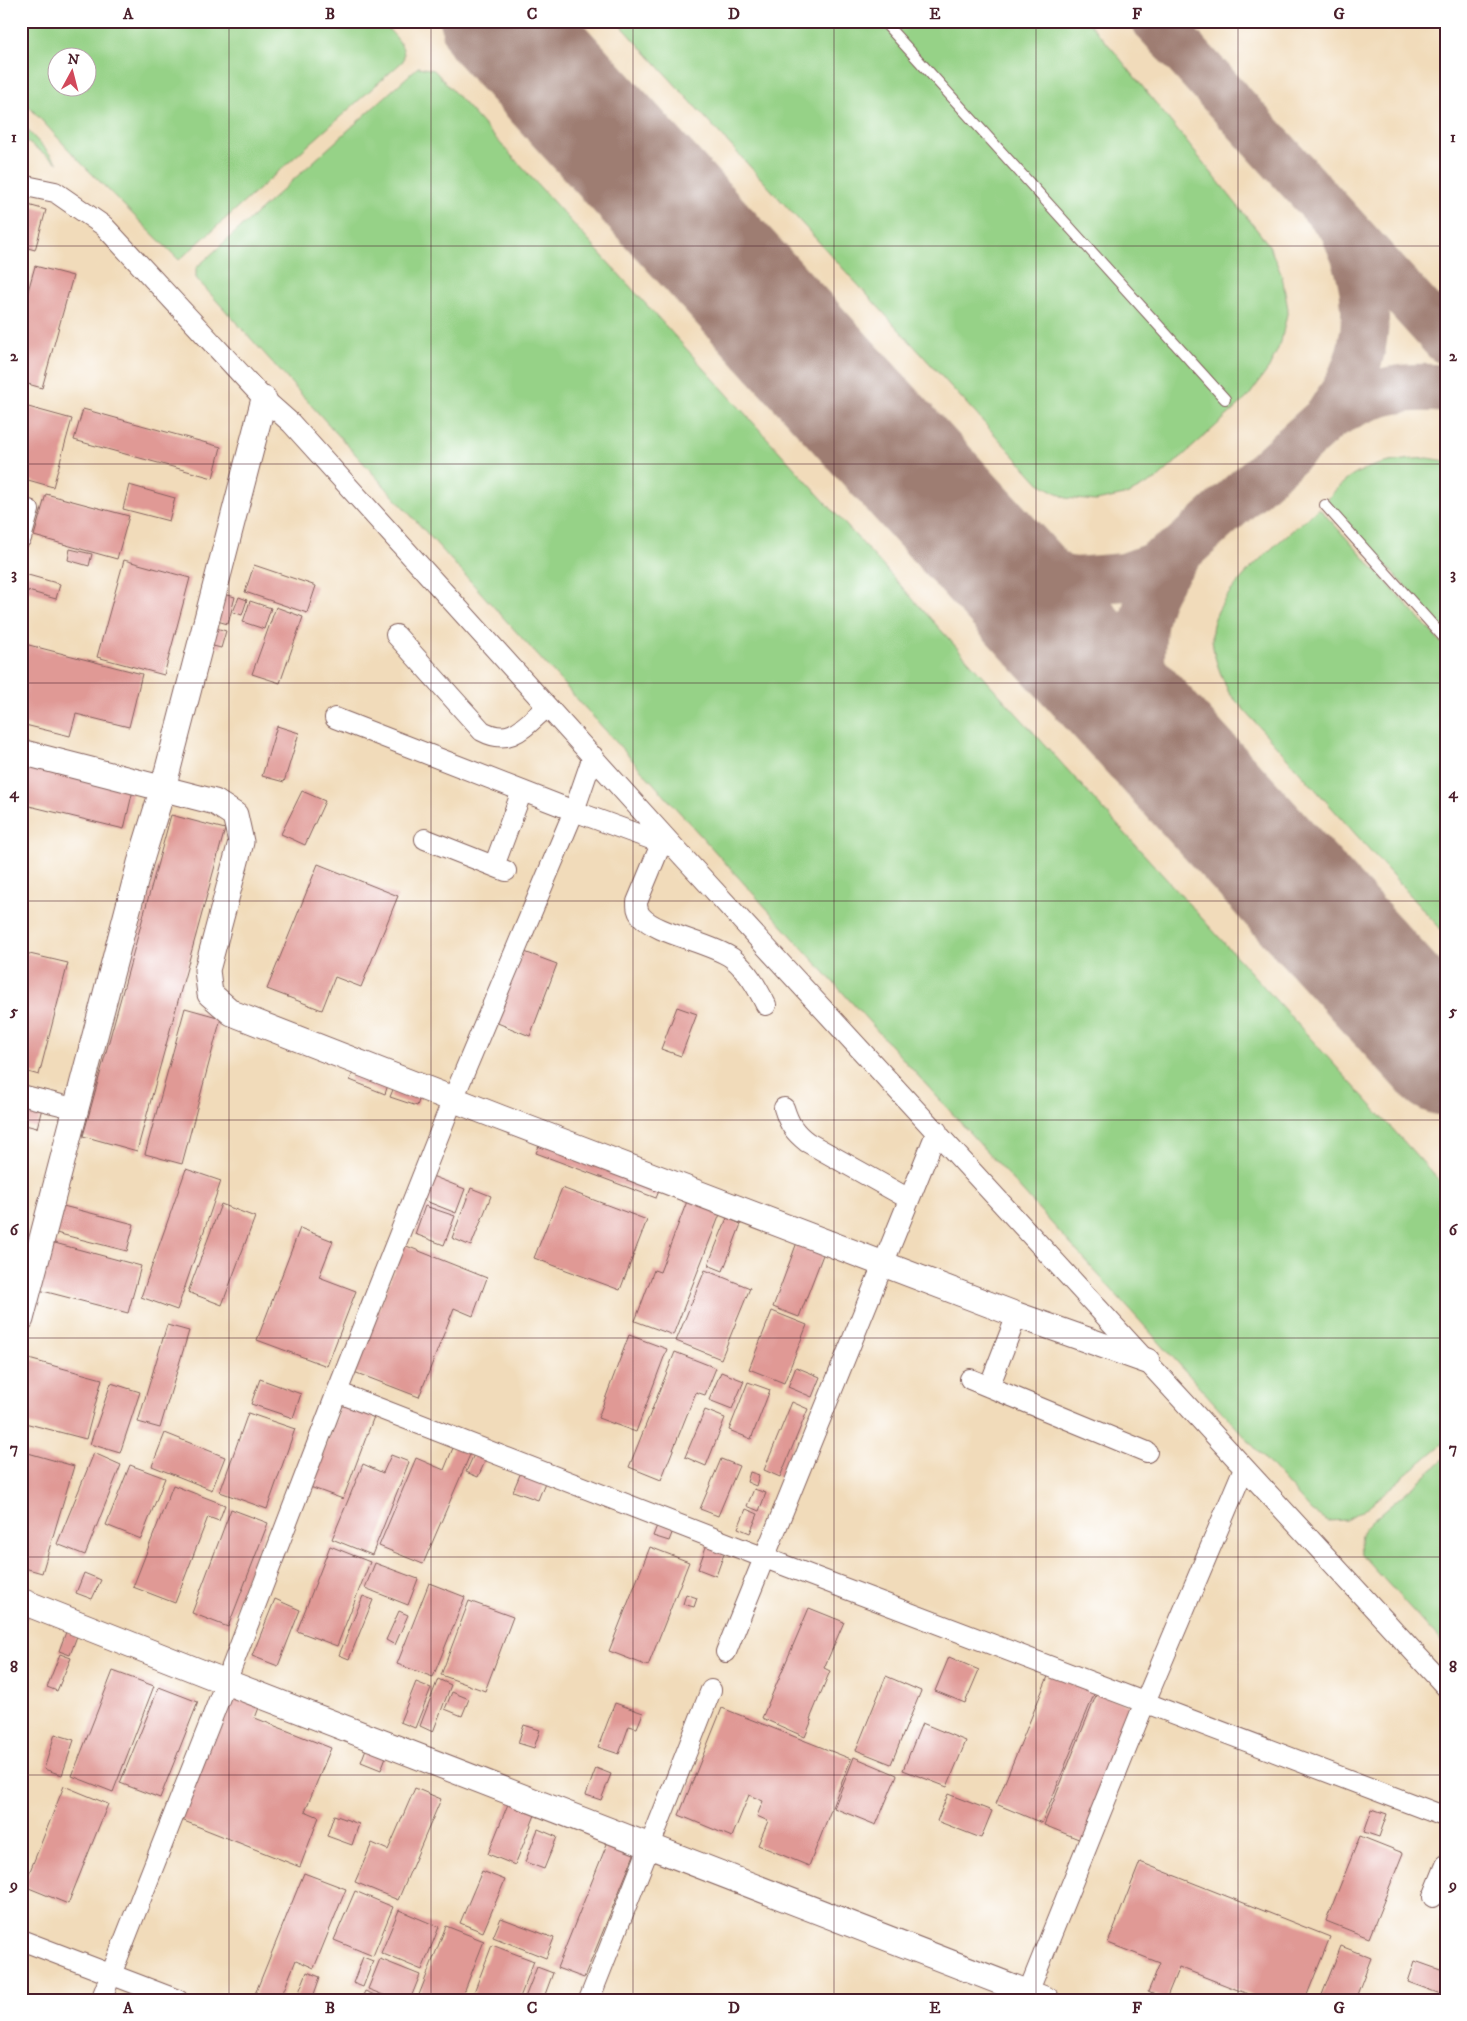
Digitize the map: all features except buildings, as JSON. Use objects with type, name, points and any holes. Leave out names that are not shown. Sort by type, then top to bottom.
[{"type":"street","points":[[21,185],[55,192],[104,226],[264,399],[291,423],[593,756],[668,846],[937,1131],[1446,1687]]},
{"type":"street","points":[[21,1319],[140,864],[163,788],[264,399]]},
{"type":"street","points":[[21,538],[28,510]]},
{"type":"street","points":[[396,635],[482,731],[491,736],[500,738],[510,737],[547,707]]},
{"type":"street","points":[[335,718],[668,846]]},
{"type":"street","points":[[21,752],[215,802],[235,815],[241,842],[207,970],[210,994],[232,1012],[453,1099],[1017,1315],[1147,1361]]},
{"type":"street","points":[[101,2000],[337,1392],[453,1099],[574,811],[593,756]]},
{"type":"street","points":[[425,839],[500,869],[522,791]]},
{"type":"street","points":[[668,846],[637,902],[637,910],[642,917],[654,926],[715,949],[731,958],[745,970],[766,1004]]},
{"type":"street","points":[[21,1095],[77,1110]]},
{"type":"street","points":[[784,1108],[789,1124],[795,1133],[807,1142],[909,1199]]},
{"type":"street","points":[[726,1652],[937,1131]]},
{"type":"street","points":[[989,1387],[1017,1315]]},
{"type":"street","points":[[970,1379],[1147,1452]]},
{"type":"street","points":[[337,1392],[764,1558],[1446,1817]]},
{"type":"street","points":[[21,1601],[1033,1997],[1145,1702],[1244,1468]]},
{"type":"street","points":[[589,2000],[651,1847],[711,1690]]},
{"type":"street","points":[[1432,1896],[1446,1865]]},
{"type":"street","points":[[21,1940],[178,2000]]},
{"type":"lane","points":[[883,21],[1225,399]]},
{"type":"lane","points":[[1325,504],[1446,640]]},
{"type":"green space","points":[[21,21],[381,21],[401,44],[404,55],[403,61],[179,260],[83,165],[21,98]]},
{"type":"green space","points":[[617,21],[1087,21],[1114,51],[1269,245],[1282,276],[1288,309],[1281,342],[1269,368],[1248,397],[1157,479],[1129,494],[1096,501],[1066,498],[1039,483]]},
{"type":"green space","points":[[418,67],[434,70],[1446,1188],[1446,1441],[1365,1509],[1347,1520],[1327,1521],[1312,1511],[196,278],[196,268]]},
{"type":"green space","points":[[21,123],[58,163],[21,138]]},
{"type":"green space","points":[[1428,458],[1446,461],[1446,631],[1327,500],[1349,479],[1372,467],[1385,463]]},
{"type":"green space","points":[[1319,508],[1446,648],[1446,935],[1229,693],[1217,663],[1212,631],[1216,615],[1226,598],[1255,564]]},
{"type":"green space","points":[[1446,1458],[1446,1647],[1361,1554],[1360,1540],[1362,1533],[1371,1522]]},
{"type":"taxiway","points":[[1156,21],[1446,340]]},
{"type":"taxiway","points":[[1328,417],[1350,381],[1362,346],[1365,327],[1365,309],[1360,272],[1347,237]]},
{"type":"taxiway","points":[[971,536],[1006,560],[1038,574],[1075,581],[1125,577],[1152,567],[1182,549],[1328,417],[1356,402],[1384,392],[1414,388],[1446,389]]},
{"type":"taxiway","points":[[1177,761],[1160,732],[1148,703],[1144,688],[1141,657],[1143,626],[1149,600],[1167,568],[1181,550]]},
{"type":"runway","points":[[500,21],[1446,1056]]}]
